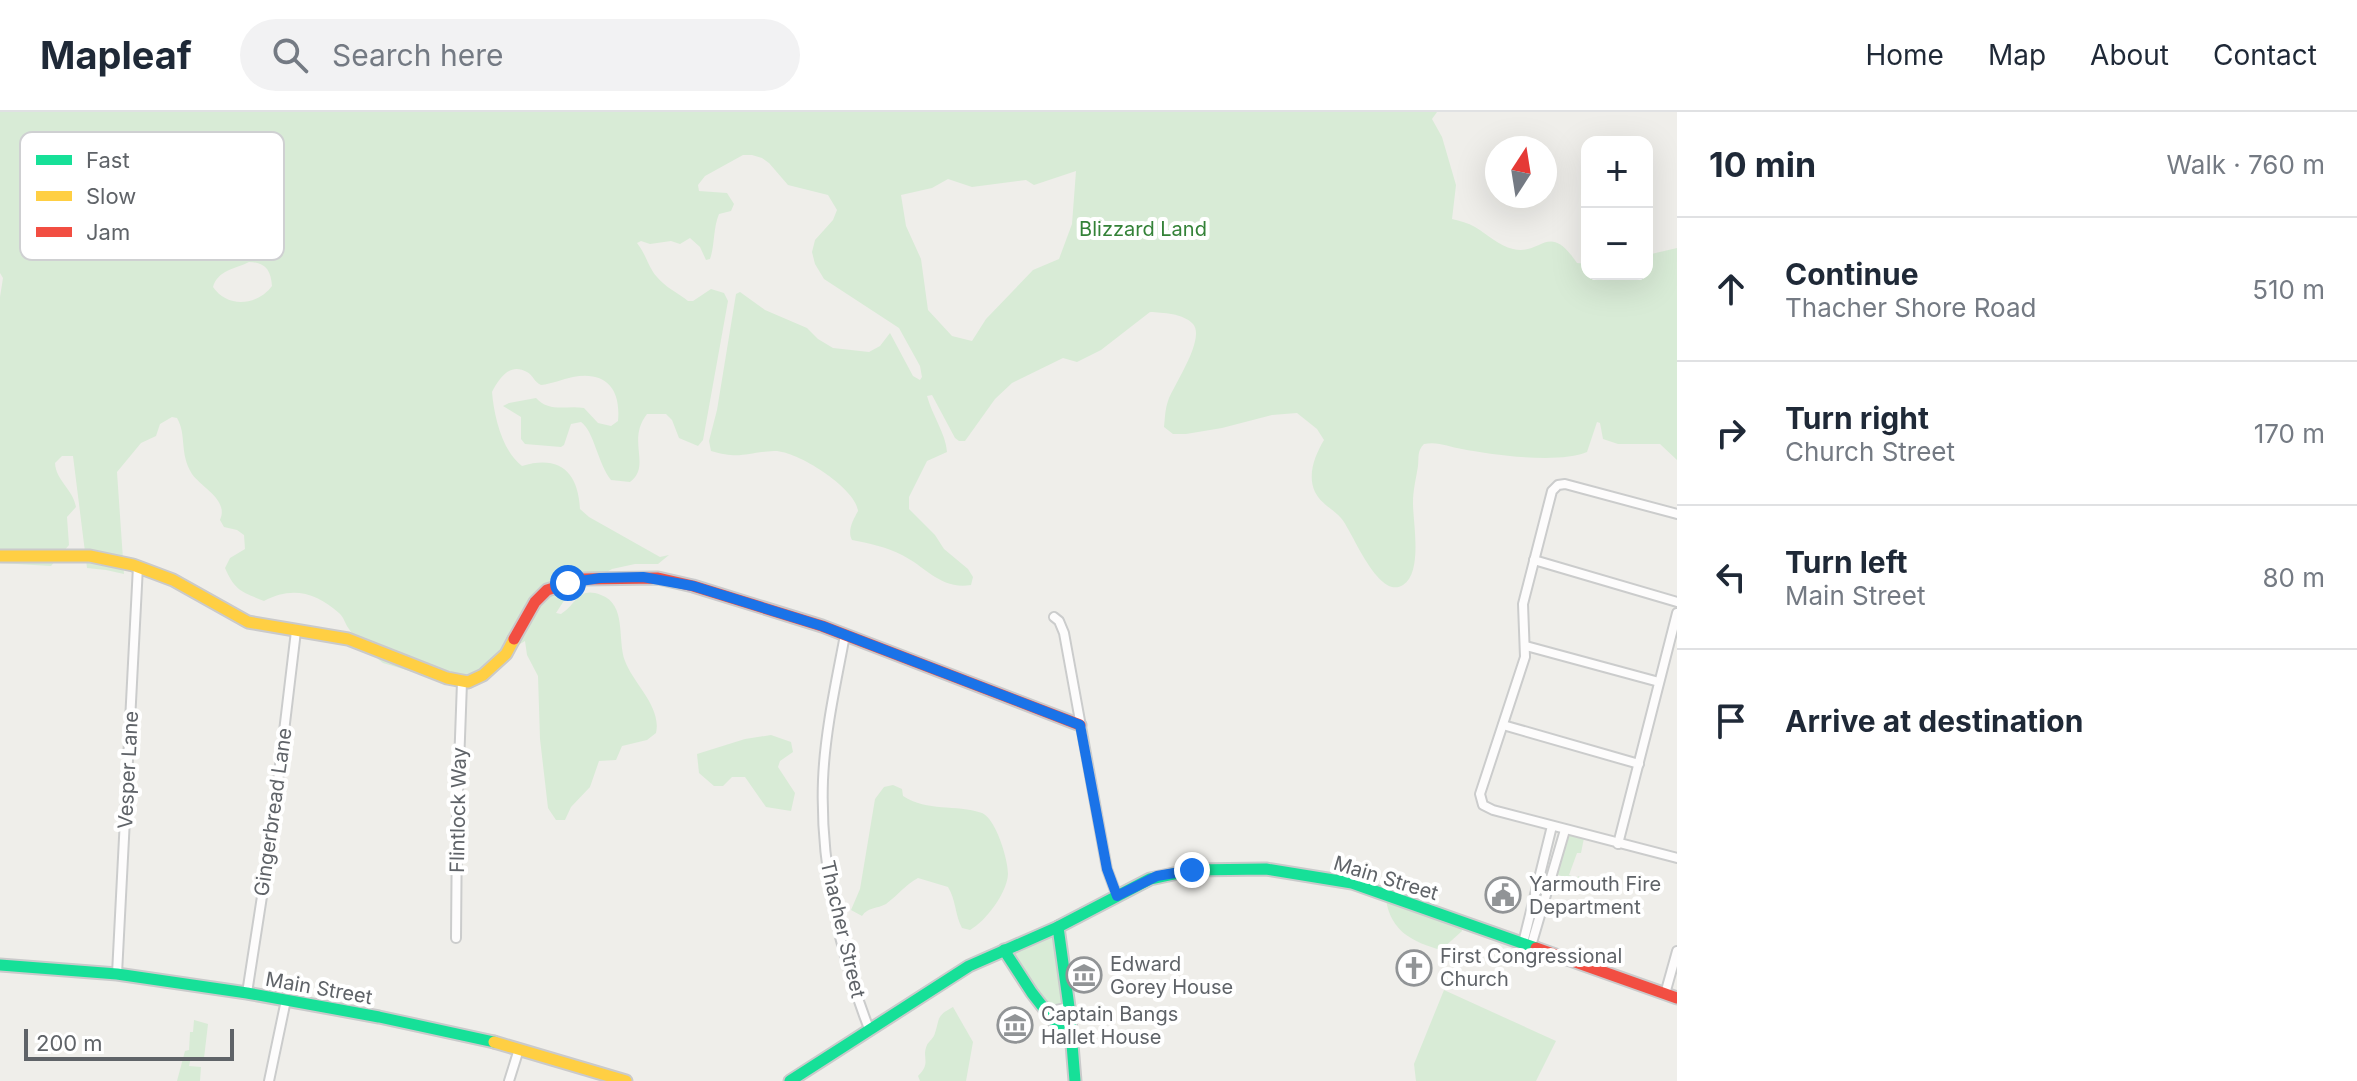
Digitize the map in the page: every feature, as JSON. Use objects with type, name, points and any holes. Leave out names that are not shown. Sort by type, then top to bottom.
[{"type":"main road","points":[[0,556],[90,556],[138,566],[173,580],[243,620],[358,642],[462,682],[483,675],[506,654],[532,606],[543,593],[583,579],[664,579],[810,622],[1080,725]]},
{"type":"main road","name":"Main Street","points":[[790,1081],[963,969],[1058,927],[1150,879],[1177,871],[1288,871],[1352,883],[1671,996]]},
{"type":"main road","points":[[1058,927],[1075,1081]]},
{"type":"main road","points":[[1004,950],[1072,1046]]},
{"type":"main road","name":"Main Street","points":[[0,965],[117,974],[286,1000],[427,1027],[519,1049],[626,1081]]},
{"type":"street","points":[[1677,514],[1568,485],[1558,485],[1549,497],[1522,610],[1526,646],[1524,661],[1480,794],[1483,805],[1493,810],[1677,858]]},
{"type":"street","points":[[1534,560],[1677,602]]},
{"type":"street","name":"Vesper Lane","points":[[117,974],[138,566]]},
{"type":"street","points":[[1618,844],[1677,613]]},
{"type":"street","points":[[1054,617],[1064,633],[1107,869],[1117,896]]},
{"type":"street","name":"Gingerbread Lane","points":[[247,993],[273,823],[296,631]]},
{"type":"street","name":"Thacher Street","points":[[845,635],[827,734],[823,781],[826,866],[843,943],[870,1031]]},
{"type":"street","points":[[1526,646],[1659,682]]},
{"type":"street","name":"Flintlock Way","points":[[456,938],[462,682]]},
{"type":"street","points":[[1503,725],[1639,764]]},
{"type":"street","points":[[1527,944],[1552,826]]},
{"type":"street","points":[[1527,944],[1565,830]]},
{"type":"street","points":[[1671,996],[1677,951]]},
{"type":"street","points":[[269,1081],[286,1000]]},
{"type":"street","points":[[1047,1012],[1069,1007]]},
{"type":"street","points":[[509,1081],[519,1049]]},
{"type":"green space","name":"Blizzard Land","points":[[0,112],[1437,112],[1432,119],[1442,137],[1456,185],[1452,219],[1472,226],[1513,249],[1523,250],[1545,242],[1559,244],[1581,263],[1581,280],[1653,280],[1653,254],[1677,248],[1677,460],[1660,444],[1618,444],[1603,439],[1600,423],[1597,422],[1587,452],[1575,456],[1525,457],[1424,444],[1419,452],[1413,503],[1416,547],[1413,570],[1403,585],[1394,587],[1375,574],[1341,518],[1315,492],[1313,465],[1324,440],[1317,429],[1297,413],[1272,415],[1186,434],[1173,434],[1164,427],[1168,401],[1192,351],[1196,331],[1193,324],[1184,318],[1150,312],[1101,350],[1077,362],[1063,358],[1012,383],[995,399],[965,441],[955,438],[932,395],[927,396],[947,452],[927,461],[909,497],[909,509],[973,577],[971,585],[951,584],[896,552],[852,540],[850,529],[858,511],[855,502],[836,482],[810,463],[784,452],[737,455],[711,451],[709,441],[736,294],[740,292],[765,310],[807,328],[833,348],[869,352],[880,346],[890,333],[913,376],[920,380],[922,377],[920,366],[899,328],[824,279],[815,264],[812,252],[815,240],[833,220],[837,210],[828,195],[788,185],[762,158],[743,155],[705,176],[698,185],[699,191],[727,193],[734,204],[731,211],[719,214],[710,259],[706,260],[700,247],[690,238],[680,244],[671,241],[637,243],[657,277],[688,301],[711,289],[724,293],[728,301],[703,440],[698,446],[679,438],[672,420],[666,414],[647,414],[639,434],[640,460],[636,475],[630,482],[611,480],[581,422],[571,424],[561,447],[525,444],[521,439],[521,417],[503,406],[536,398],[553,407],[584,408],[598,423],[611,426],[618,421],[617,400],[614,391],[603,380],[585,376],[541,385],[527,372],[515,369],[502,377],[492,392],[504,442],[522,466],[546,463],[564,469],[575,485],[580,509],[589,517],[660,557],[669,555],[658,564],[635,564],[612,569],[569,593],[556,613],[561,614],[578,597],[587,593],[601,595],[615,606],[625,661],[651,705],[657,723],[656,733],[647,740],[622,746],[616,760],[599,761],[590,787],[571,807],[565,820],[556,820],[548,808],[540,739],[538,676],[527,655],[525,641],[510,650],[497,672],[466,676],[456,685],[383,663],[378,659],[379,652],[355,636],[339,613],[312,596],[284,594],[264,601],[240,590],[225,568],[230,558],[245,549],[244,535],[224,527],[218,500],[192,474],[177,418],[172,417],[160,424],[156,436],[141,443],[117,472],[124,574],[87,568],[73,456],[62,456],[55,463],[58,475],[76,507],[67,517],[69,545],[51,566],[0,563],[0,297],[3,278],[0,273]],"holes":[[[1076,171],[1072,224],[1059,259],[1033,270],[986,319],[972,341],[952,336],[928,310],[921,259],[906,226],[901,195],[932,188],[948,179],[972,187],[1026,180],[1034,185]],[[249,262],[263,265],[269,271],[272,286],[259,297],[235,301],[219,294],[213,287],[223,273]]]},
{"type":"green space","points":[[771,735],[791,742],[793,752],[780,761],[778,767],[795,793],[791,811],[766,807],[745,777],[732,777],[723,786],[714,786],[699,773],[697,754],[745,739]]},
{"type":"green space","points":[[893,785],[902,789],[903,796],[912,801],[982,813],[992,823],[1006,859],[1007,881],[995,906],[970,930],[962,928],[948,887],[918,878],[886,904],[862,916],[851,910],[860,889],[875,799],[884,787]]},
{"type":"green space","points":[[1572,834],[1584,838],[1581,853],[1577,853],[1569,875],[1578,876],[1580,882],[1555,874],[1566,840]]},
{"type":"green space","points":[[1386,900],[1461,927],[1462,931],[1441,950],[1421,943],[1398,927]]},
{"type":"green space","points":[[1051,935],[1055,938],[1064,997],[1058,1005],[1048,1007],[1013,957],[1014,951]]},
{"type":"green space","points":[[1444,990],[1556,1041],[1536,1081],[1416,1081],[1414,1064]]},
{"type":"green space","points":[[953,1007],[973,1042],[966,1081],[920,1081],[918,1076],[924,1067],[925,1049],[941,1015]]},
{"type":"green space","points":[[194,1020],[208,1024],[204,1058],[191,1057],[189,1066],[201,1067],[200,1081],[177,1081],[185,1051],[189,1050]]},
{"type":"traffic: fast","points":[[790,1081],[969,966],[1058,927],[1150,879],[1192,870],[1266,869],[1352,883],[1536,948]]},
{"type":"traffic: fast","points":[[1058,927],[1075,1081]]},
{"type":"traffic: fast","points":[[1004,950],[1032,993],[1071,1043]]},
{"type":"traffic: fast","points":[[0,965],[117,974],[247,993],[494,1042]]},
{"type":"traffic: slow","points":[[0,556],[90,556],[133,565],[173,580],[248,622],[348,639],[447,678],[468,682],[483,675],[506,654],[514,639]]},
{"type":"traffic: slow","points":[[494,1042],[626,1081]]},
{"type":"traffic: jam","points":[[514,639],[535,602],[547,590],[583,579],[658,578],[822,626],[1080,725]]},
{"type":"traffic: jam","points":[[1536,948],[1677,998]]},
{"type":"place","name":"Yarmouth Fire Department","points":[[1503,895]]},
{"type":"place","name":"First Congressional Church","points":[[1414,968]]},
{"type":"place","name":"Edward Gorey House","points":[[1084,975]]},
{"type":"place","name":"Captain Bangs Hallet House","points":[[1015,1025]]},
{"type":"route","points":[[568,583],[583,579],[643,577],[693,586],[822,626],[1080,725],[1110,883],[1117,896],[1157,876],[1192,870]]}]
